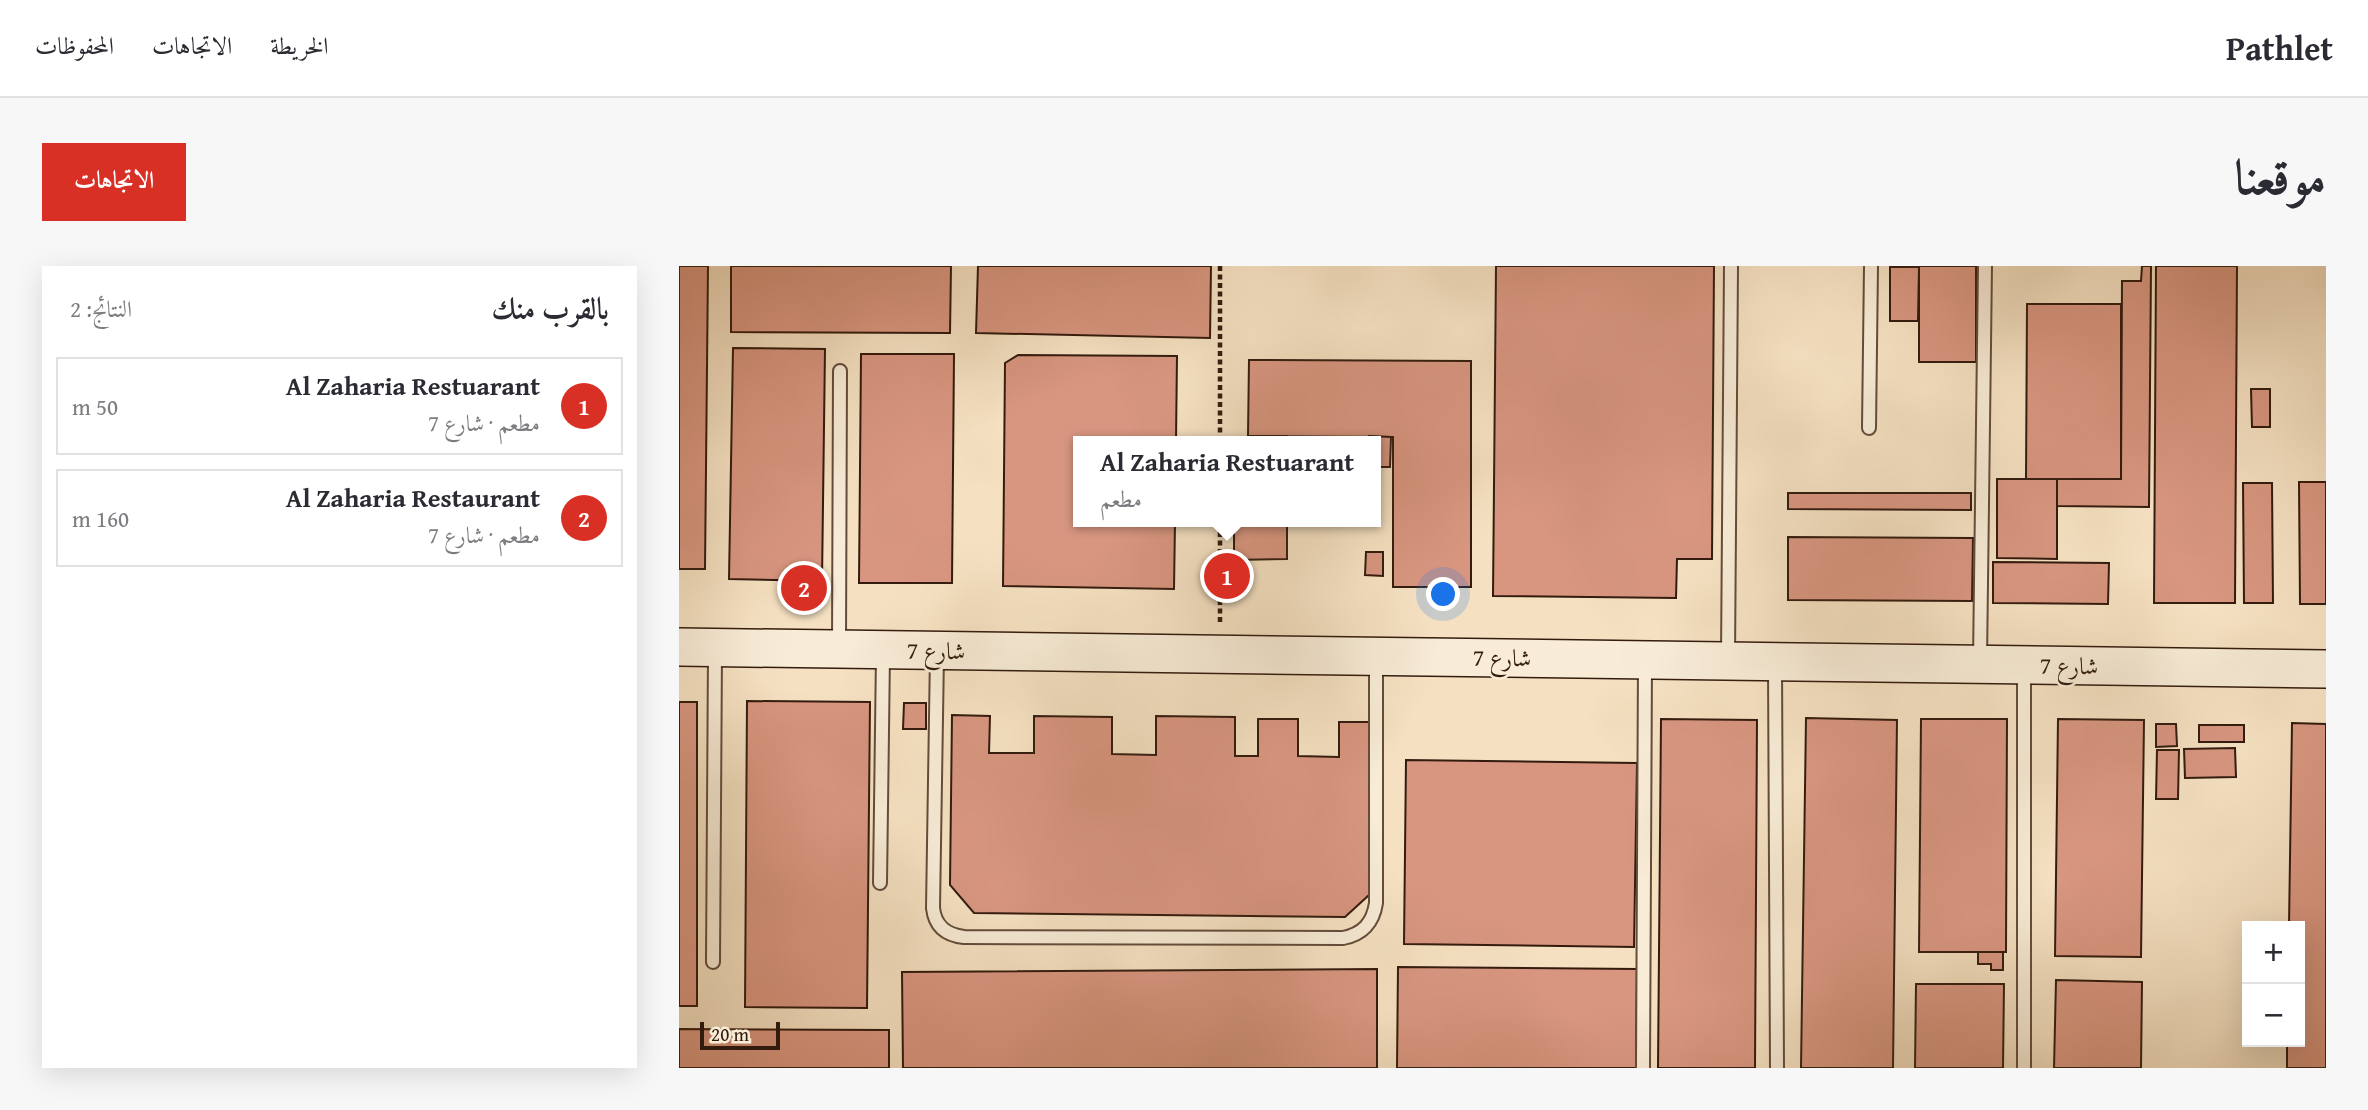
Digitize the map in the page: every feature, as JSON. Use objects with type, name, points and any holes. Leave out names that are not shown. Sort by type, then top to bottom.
[{"type":"street","name":"شارع 7","points":[[679,647],[2326,669]]},
{"type":"lane","points":[[1728,661],[1731,266]]},
{"type":"lane","points":[[1870,428],[1871,266]]},
{"type":"lane","points":[[1980,664],[1985,266]]},
{"type":"lane","points":[[839,650],[840,371]]},
{"type":"lane","points":[[713,962],[715,648]]},
{"type":"lane","points":[[880,883],[883,650]]},
{"type":"lane","points":[[937,650],[933,908],[934,916],[944,931],[964,937],[1343,938],[1361,932],[1372,919],[1375,903],[1376,656]]},
{"type":"lane","points":[[1643,1068],[1645,660]]},
{"type":"lane","points":[[1775,662],[1777,1068]]},
{"type":"lane","points":[[2024,665],[2024,1068]]},
{"type":"path","points":[[1220,266],[1220,436]]},
{"type":"path","points":[[1220,527],[1220,654]]},
{"type":"building","points":[[679,266],[708,266],[705,569],[679,569]]},
{"type":"building","points":[[731,266],[951,266],[950,333],[731,332]]},
{"type":"building","points":[[978,266],[1211,266],[1210,338],[976,333]]},
{"type":"building","points":[[1496,266],[1714,266],[1712,559],[1677,559],[1676,598],[1493,596]]},
{"type":"building","points":[[1919,266],[1976,266],[1976,362],[1919,362]]},
{"type":"building","points":[[2142,266],[2151,266],[2149,507],[2057,506],[2057,479],[2121,479],[2122,281],[2141,281]]},
{"type":"building","points":[[2156,266],[2237,266],[2235,603],[2154,603]]},
{"type":"building","points":[[1890,267],[1919,267],[1918,321],[1890,321]]},
{"type":"building","points":[[2027,304],[2121,304],[2121,479],[2026,479]]},
{"type":"building","points":[[733,348],[825,349],[822,581],[729,579]]},
{"type":"building","points":[[861,354],[954,354],[952,583],[859,583]]},
{"type":"building","points":[[1018,355],[1177,356],[1176,436],[1073,436],[1073,527],[1175,527],[1174,589],[1003,586],[1005,363]]},
{"type":"building","points":[[1249,360],[1471,361],[1471,587],[1393,587],[1393,437],[1248,436]]},
{"type":"building","points":[[2251,389],[2270,389],[2270,427],[2252,427]]},
{"type":"building","points":[[1381,437],[1391,437],[1390,467],[1381,467]]},
{"type":"building","points":[[1997,479],[2057,479],[2057,559],[1997,558]]},
{"type":"building","points":[[2299,482],[2326,482],[2326,604],[2300,604]]},
{"type":"building","points":[[2243,483],[2272,483],[2273,603],[2244,603]]},
{"type":"building","points":[[1788,493],[1971,493],[1971,510],[1788,509]]},
{"type":"building","points":[[1234,527],[1287,527],[1287,559],[1234,560]]},
{"type":"building","points":[[1788,537],[1973,538],[1972,601],[1788,600]]},
{"type":"building","points":[[1366,552],[1383,552],[1383,576],[1365,575]]},
{"type":"building","points":[[1993,562],[2109,563],[2108,604],[1993,603]]},
{"type":"building","points":[[747,701],[870,702],[867,1008],[745,1007]]},
{"type":"building","points":[[679,702],[697,702],[697,1006],[679,1006]]},
{"type":"building","points":[[904,703],[926,703],[926,729],[903,729]]},
{"type":"building","points":[[952,715],[990,716],[989,753],[1034,753],[1034,716],[1112,717],[1112,754],[1156,755],[1156,716],[1235,717],[1235,756],[1258,756],[1258,719],[1298,719],[1298,756],[1339,757],[1339,722],[1372,722],[1369,895],[1345,917],[974,913],[950,885]]},
{"type":"building","points":[[1806,718],[1897,720],[1893,1068],[1801,1068]]},
{"type":"building","points":[[1661,719],[1757,720],[1755,1068],[1658,1068]]},
{"type":"building","points":[[1921,719],[2007,719],[2006,952],[1919,952]]},
{"type":"building","points":[[2058,719],[2144,720],[2141,957],[2055,956]]},
{"type":"building","points":[[2292,723],[2326,724],[2326,1068],[2287,1068],[2287,1047],[2305,1047],[2305,921],[2289,921]]},
{"type":"building","points":[[2156,724],[2176,724],[2177,746],[2156,747]]},
{"type":"building","points":[[2199,725],[2244,725],[2244,742],[2199,742]]},
{"type":"building","points":[[2235,748],[2236,777],[2185,778],[2184,749]]},
{"type":"building","points":[[2157,750],[2179,750],[2178,799],[2156,799]]},
{"type":"building","points":[[1406,760],[1637,763],[1634,947],[1404,944]]},
{"type":"building","points":[[1978,952],[2003,952],[2003,970],[1991,970],[1991,964],[1978,964]]},
{"type":"building","points":[[1398,967],[1637,969],[1636,1068],[1397,1068]]},
{"type":"building","points":[[1377,969],[1377,1068],[903,1068],[902,972]]},
{"type":"building","points":[[2056,980],[2142,982],[2141,1068],[2054,1068]]},
{"type":"building","points":[[1916,984],[2004,984],[2003,1068],[1915,1068]]},
{"type":"building","points":[[679,1029],[889,1030],[889,1068],[679,1068]]},
{"type":"place","name":"Al Zaharia Restuarant","points":[[1227,576]]},
{"type":"place","name":"Al Zaharia Restaurant","points":[[804,588]]}]
